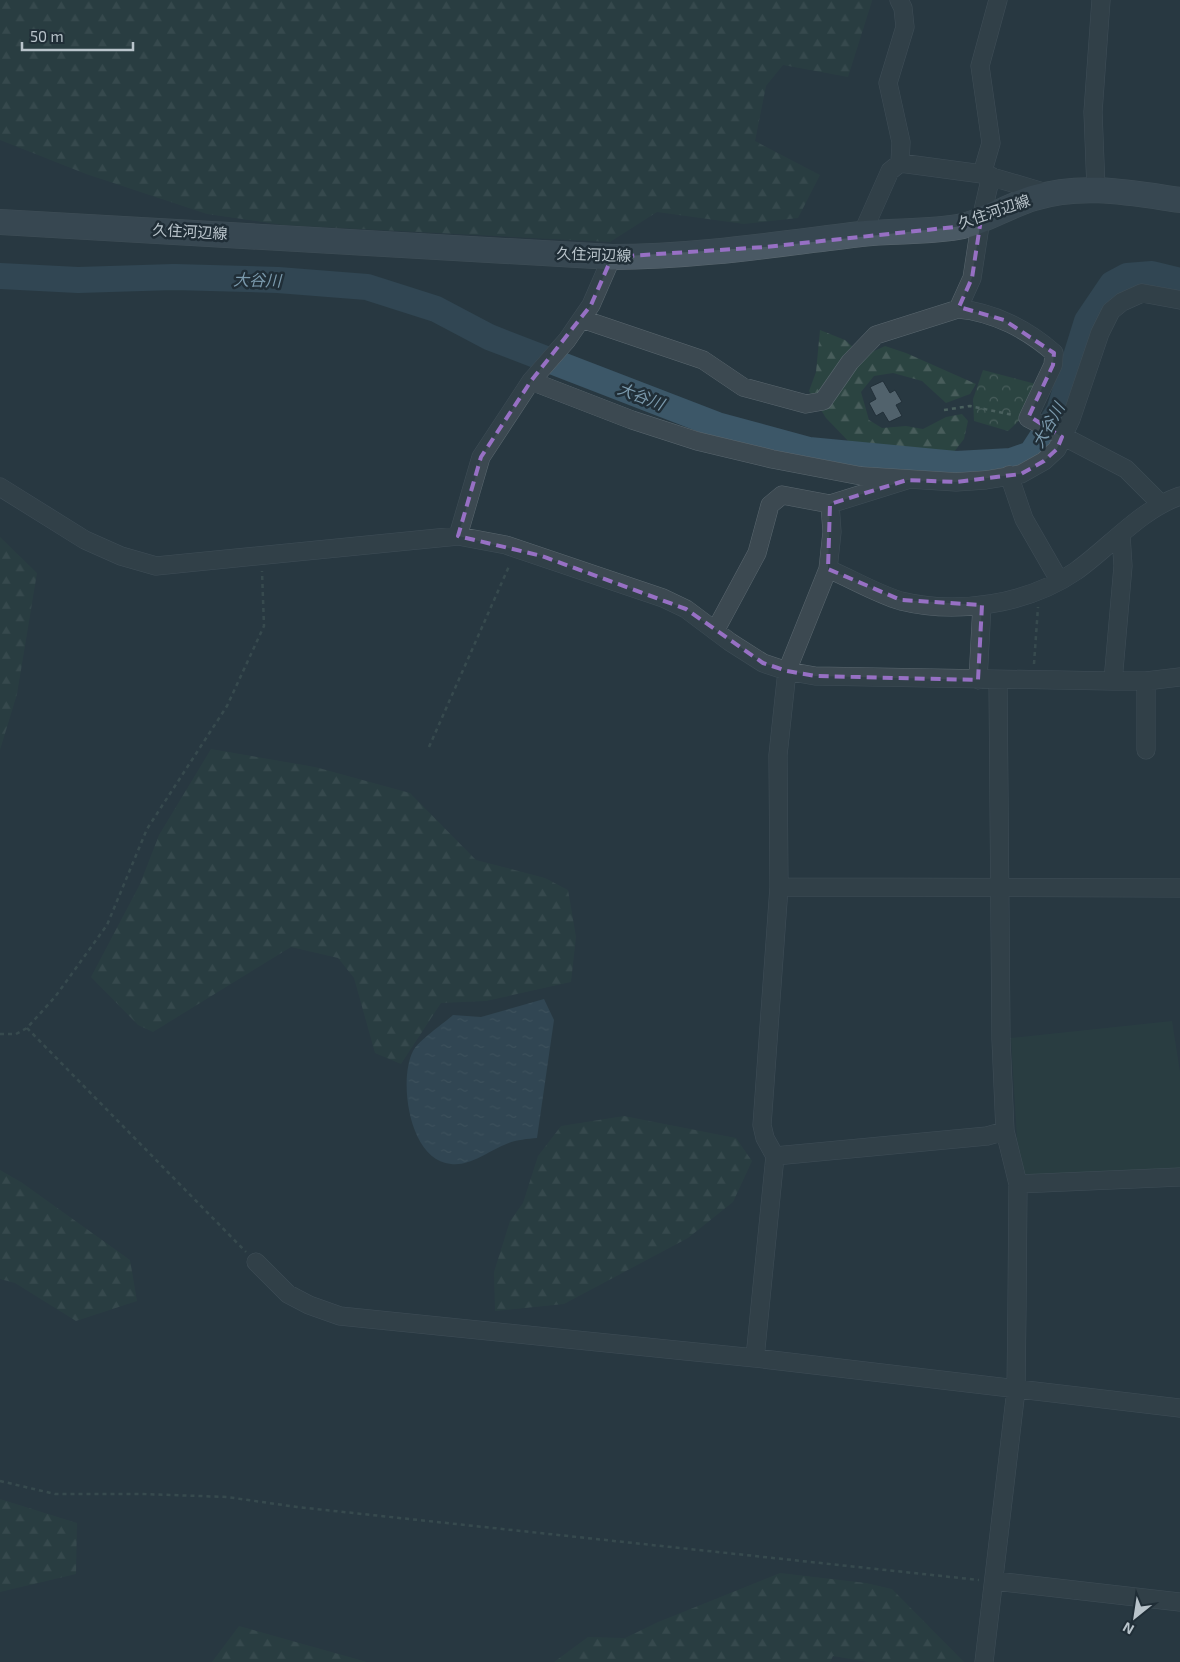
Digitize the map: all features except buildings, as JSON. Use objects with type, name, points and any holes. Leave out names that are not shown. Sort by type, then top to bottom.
[{"type":"main road","name":"久住河辺線","points":[[0,222],[612,257],[658,257],[765,247],[862,234],[964,226],[1034,197],[1096,189],[1180,200]]},
{"type":"street","points":[[899,0],[903,8],[906,27],[888,83],[901,142],[900,163]]},
{"type":"street","points":[[958,309],[972,278],[987,175],[991,143],[980,66],[998,0]]},
{"type":"street","points":[[1096,189],[1094,112],[1101,0]]},
{"type":"street","points":[[862,234],[890,171],[900,163],[987,175],[1051,194]]},
{"type":"street","points":[[458,536],[482,458],[531,381],[567,340],[591,306],[612,257]]},
{"type":"street","points":[[531,381],[632,420],[697,441],[852,475],[956,482],[1020,474],[1044,461],[1057,449],[1058,434],[1071,419],[1100,333],[1111,311],[1122,302],[1142,293],[1180,300]]},
{"type":"street","points":[[582,319],[703,360],[743,387],[806,404],[823,401],[850,362],[876,335],[958,309],[971,310],[1004,320],[1040,340],[1054,353],[1053,365],[1031,419],[1126,470],[1160,503]]},
{"type":"street","points":[[1009,475],[1024,520],[1059,580]]},
{"type":"street","points":[[715,631],[757,553],[770,505],[782,495],[830,504],[907,480]]},
{"type":"street","points":[[0,487],[85,540],[121,556],[156,566],[262,557],[458,536],[516,548],[663,598],[686,609],[763,663],[787,671],[815,676],[1113,681],[1146,681],[1180,677]]},
{"type":"street","points":[[828,569],[901,600],[948,606],[982,605],[1019,598],[1075,571],[1160,503],[1180,496]]},
{"type":"street","points":[[755,1358],[775,1156],[765,1138],[762,1125],[779,887],[778,755],[787,671],[828,569],[832,532],[830,504]]},
{"type":"street","points":[[1113,681],[1123,566],[1121,534]]},
{"type":"street","points":[[978,680],[982,605]]},
{"type":"street","points":[[984,1662],[1016,1390],[1018,1184],[1006,1131],[1001,1039],[998,680]]},
{"type":"street","points":[[1146,681],[1146,750]]},
{"type":"street","points":[[779,887],[999,886],[1180,888]]},
{"type":"street","points":[[775,1156],[987,1136],[1006,1131]]},
{"type":"street","points":[[1018,1184],[1180,1178]]},
{"type":"street","points":[[256,1262],[288,1294],[309,1305],[340,1316],[755,1358],[1180,1408]]},
{"type":"street","points":[[995,1581],[1180,1602]]},
{"type":"path","points":[[944,410],[970,406],[1031,419]]},
{"type":"path","points":[[430,747],[502,587],[516,548]]},
{"type":"path","points":[[0,1034],[16,1034],[27,1028],[56,997],[107,925],[147,829],[226,706],[264,626],[262,557]]},
{"type":"path","points":[[1032,680],[1039,590]]},
{"type":"path","points":[[27,1028],[256,1262]]},
{"type":"path","points":[[0,1481],[55,1494],[143,1494],[227,1497],[297,1507],[995,1581]]},
{"type":"highlighted area","points":[[981,219],[972,278],[959,307],[1004,320],[1054,353],[1053,365],[1029,416],[1062,437],[1057,449],[1044,461],[1021,474],[956,482],[907,480],[830,504],[828,569],[901,600],[982,605],[978,680],[815,676],[787,671],[763,663],[686,609],[542,556],[458,536],[481,457],[531,381],[591,305],[612,257],[765,247],[964,226]]},
{"type":"green space","points":[[0,0],[872,1],[848,77],[783,65],[766,86],[755,141],[820,175],[798,218],[744,224],[657,212],[610,242],[283,225],[207,214],[86,174],[0,140]]},
{"type":"green space","points":[[820,330],[845,340],[863,356],[885,346],[906,353],[976,384],[970,394],[946,403],[922,381],[893,373],[874,376],[861,392],[869,420],[882,428],[906,426],[923,429],[946,417],[962,414],[968,421],[964,439],[950,457],[853,446],[826,418],[809,391],[816,372]]},
{"type":"green space","points":[[983,370],[1036,384],[1023,417],[1008,431],[974,421],[973,399]]},
{"type":"green space","points":[[0,537],[37,573],[17,694],[0,750]]},
{"type":"green space","points":[[211,749],[315,767],[410,793],[476,860],[545,878],[568,890],[576,937],[571,982],[486,1001],[441,1003],[401,1064],[375,1053],[354,978],[338,958],[291,947],[153,1032],[138,1025],[91,977],[140,884],[159,835]]},
{"type":"green space","points":[[1172,1021],[1180,1072],[1180,1168],[1025,1177],[1017,1139],[1011,1038]]},
{"type":"green space","points":[[624,1116],[736,1138],[752,1161],[733,1202],[688,1238],[564,1304],[495,1311],[494,1272],[510,1221],[523,1203],[538,1156],[561,1126]]},
{"type":"green space","points":[[0,1170],[21,1182],[130,1260],[137,1301],[76,1321],[15,1283],[0,1279]]},
{"type":"green space","points":[[0,1499],[77,1523],[76,1574],[0,1592]]},
{"type":"green space","points":[[780,1573],[866,1583],[892,1589],[964,1662],[868,1662],[833,1656],[830,1662],[554,1662],[588,1637],[625,1638],[658,1622]]},
{"type":"green space","points":[[239,1626],[367,1662],[212,1662]]},
{"type":"water","points":[[544,999],[554,1020],[537,1138],[508,1143],[465,1163],[451,1164],[437,1159],[425,1149],[417,1135],[407,1099],[409,1064],[413,1051],[426,1037],[453,1015],[481,1017]]},
{"type":"waterway","name":"大谷川","points":[[0,276],[78,280],[174,277],[278,280],[367,287],[436,309],[489,337],[717,425],[809,450],[956,464],[1011,461],[1031,454],[1059,411],[1087,321],[1112,284],[1127,276],[1152,274],[1180,281]]}]
